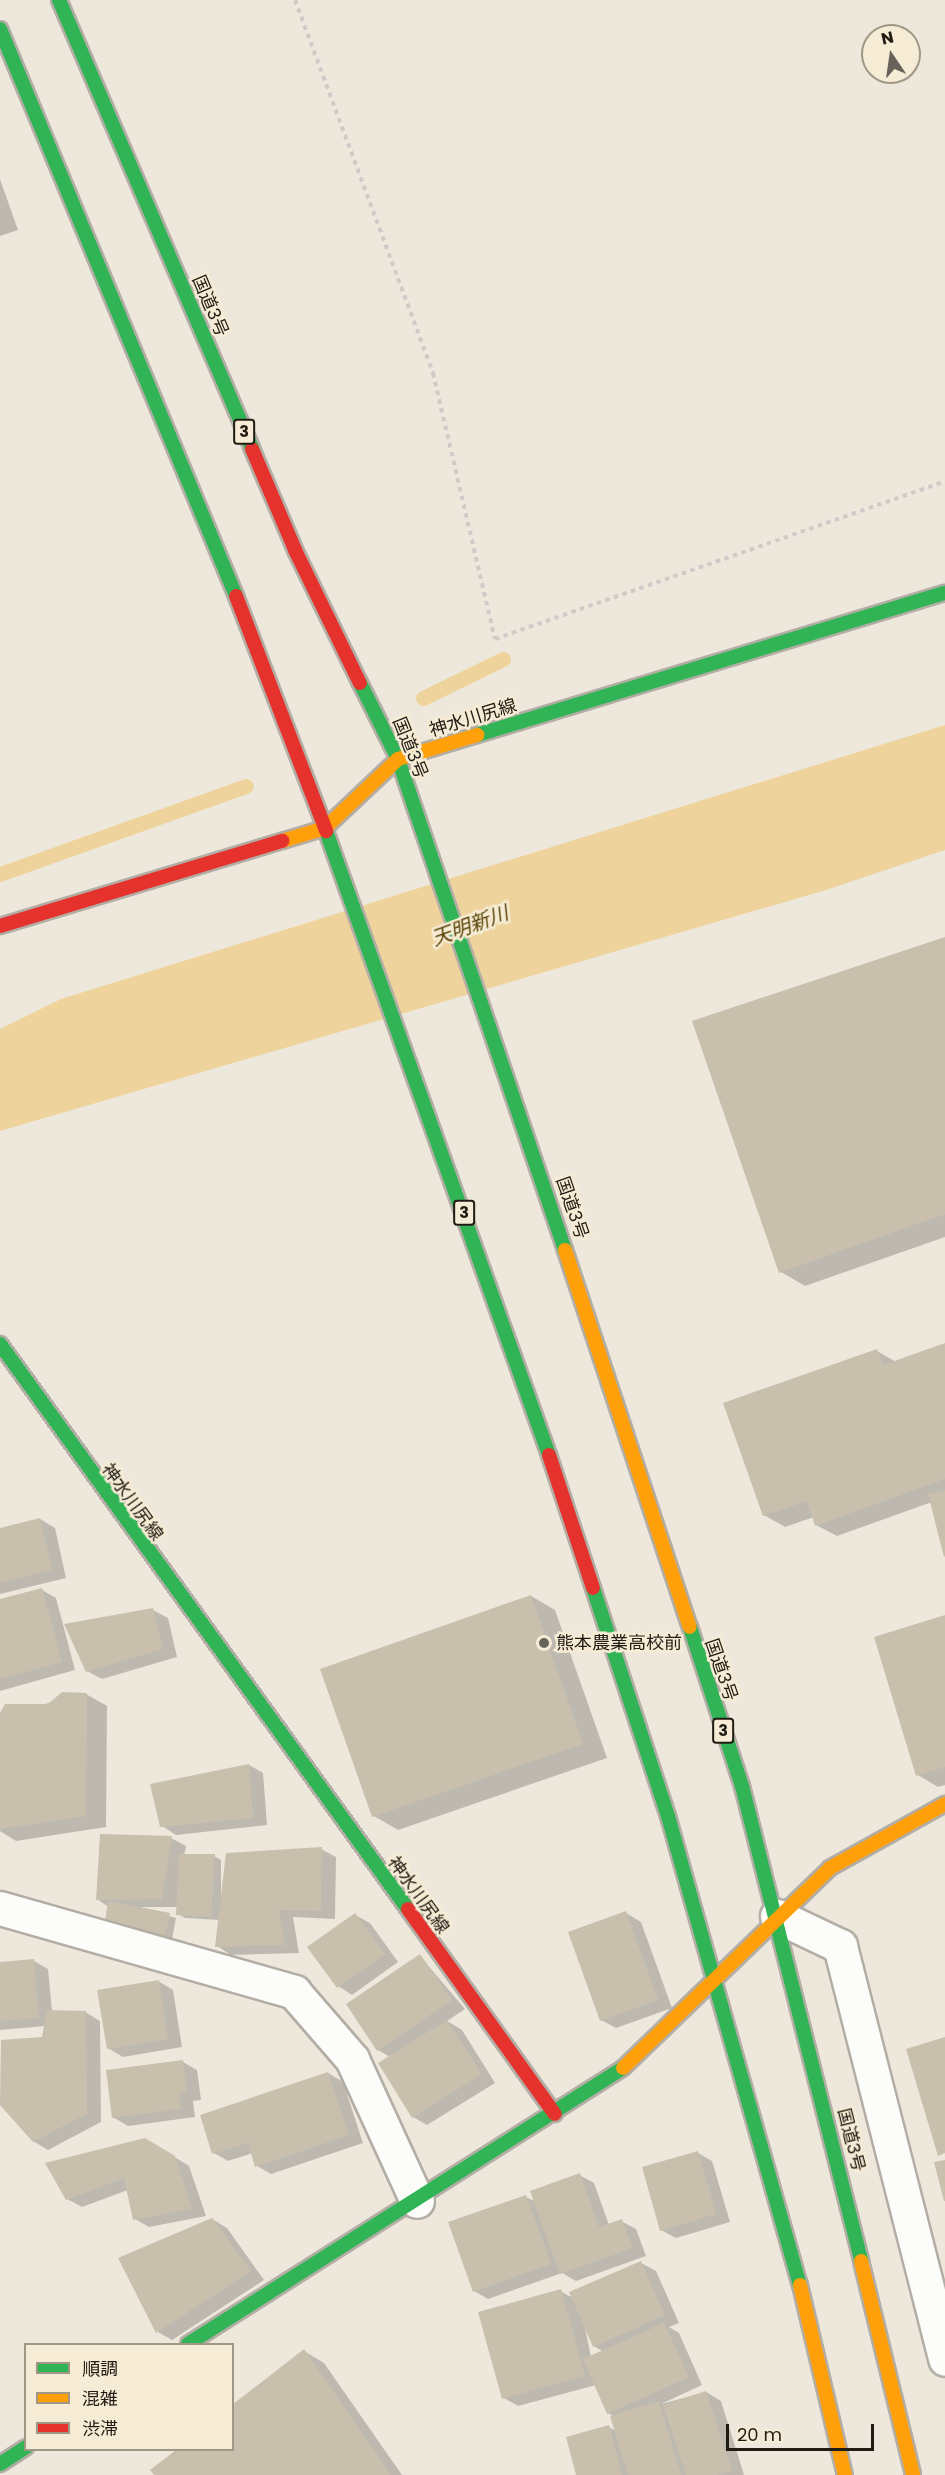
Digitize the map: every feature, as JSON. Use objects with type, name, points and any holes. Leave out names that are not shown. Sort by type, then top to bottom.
[{"type":"main road","name":"国道3号","points":[[59,0],[295,550],[398,759],[432,862],[483,1001],[742,1786],[777,1916],[913,2475]]},
{"type":"main road","name":"3","points":[[0,29],[225,567],[350,892],[527,1390],[668,1816],[786,2226],[845,2475]]},
{"type":"main road","name":"神水川尻線","points":[[0,926],[325,828],[398,759],[945,594]]},
{"type":"main road","name":"神水川尻線","points":[[0,1344],[555,2114]]},
{"type":"main road","points":[[190,2343],[620,2071],[715,1981],[777,1916],[830,1868],[945,1804]]},
{"type":"main road","points":[[0,2464],[24,2448]]},
{"type":"street","points":[[0,1908],[294,1992],[352,2058],[417,2201]]},
{"type":"street","points":[[777,1916],[840,1946],[945,2359]]},
{"type":"path","points":[[295,0],[433,373],[495,639],[945,480]]},
{"type":"water","name":"天明新川","points":[[945,725],[945,850],[826,890],[0,1131],[0,1029],[61,999]]},
{"type":"building","points":[[945,937],[945,1214],[779,1273],[692,1021]]},
{"type":"building","points":[[945,1343],[945,1479],[815,1526],[807,1501],[763,1516],[723,1403],[877,1349],[883,1365]]},
{"type":"building","points":[[945,1490],[945,1556],[944,1557],[928,1494]]},
{"type":"building","points":[[40,1518],[52,1570],[0,1583],[0,1528]]},
{"type":"building","points":[[42,1588],[62,1662],[0,1679],[0,1599]]},
{"type":"building","points":[[531,1595],[583,1744],[372,1817],[320,1669]]},
{"type":"building","points":[[153,1608],[163,1649],[86,1672],[64,1624]]},
{"type":"building","points":[[945,1615],[945,1767],[916,1776],[874,1637]]},
{"type":"building","points":[[62,1692],[87,1693],[86,1816],[0,1829],[0,1713],[5,1704],[48,1704]]},
{"type":"building","points":[[249,1764],[253,1818],[160,1827],[150,1784]]},
{"type":"building","points":[[100,1834],[172,1836],[162,1899],[96,1900]]},
{"type":"building","points":[[322,1847],[321,1911],[279,1910],[285,1945],[215,1947],[226,1853]]},
{"type":"building","points":[[179,1854],[215,1854],[211,1917],[176,1915]]},
{"type":"building","points":[[108,1901],[170,1913],[163,1947],[103,1935]]},
{"type":"building","points":[[626,1911],[658,2000],[600,2021],[568,1932]]},
{"type":"building","points":[[355,1913],[385,1954],[337,1988],[307,1947]]},
{"type":"building","points":[[420,1954],[452,2000],[377,2051],[346,2004]]},
{"type":"building","points":[[34,1959],[39,2018],[0,2021],[0,1962]]},
{"type":"building","points":[[159,1980],[168,2039],[107,2049],[97,1990]]},
{"type":"building","points":[[47,2010],[86,2011],[87,2114],[33,2142],[0,2105],[1,2040],[42,2037]]},
{"type":"building","points":[[447,2020],[482,2074],[412,2118],[378,2063]]},
{"type":"building","points":[[945,2037],[945,2153],[938,2156],[906,2049]]},
{"type":"building","points":[[183,2060],[187,2092],[179,2093],[181,2109],[112,2118],[106,2070]]},
{"type":"building","points":[[328,2072],[349,2135],[255,2167],[248,2143],[212,2154],[200,2115]]},
{"type":"building","points":[[145,2138],[175,2156],[192,2209],[133,2220],[124,2178],[66,2200],[45,2163]]},
{"type":"building","points":[[698,2151],[716,2214],[660,2231],[642,2167]]},
{"type":"building","points":[[945,2160],[945,2201],[944,2201],[934,2162]]},
{"type":"building","points":[[580,2173],[599,2227],[622,2219],[633,2248],[560,2274],[530,2191]]},
{"type":"building","points":[[526,2195],[551,2264],[473,2292],[448,2222]]},
{"type":"building","points":[[212,2218],[251,2271],[156,2333],[118,2258]]},
{"type":"building","points":[[641,2261],[665,2315],[593,2347],[569,2292]]},
{"type":"building","points":[[561,2289],[585,2376],[502,2399],[478,2312]]},
{"type":"building","points":[[664,2323],[689,2377],[607,2414],[583,2359]]},
{"type":"building","points":[[304,2349],[391,2475],[154,2475],[150,2470],[175,2451],[234,2451],[234,2403]]},
{"type":"building","points":[[706,2391],[732,2470],[717,2475],[686,2475],[663,2405]]},
{"type":"building","points":[[659,2401],[681,2475],[628,2475],[610,2416]]},
{"type":"building","points":[[609,2425],[622,2475],[576,2475],[566,2437]]},
{"type":"waterway","points":[[423,698],[503,659]]},
{"type":"waterway","points":[[0,874],[246,786]]},
{"type":"traffic: fast","points":[[59,0],[252,449]]},
{"type":"traffic: fast","points":[[0,29],[236,596]]},
{"type":"traffic: fast","points":[[477,735],[945,593]]},
{"type":"traffic: fast","points":[[360,683],[398,759],[565,1250]]},
{"type":"traffic: fast","points":[[326,831],[549,1455]]},
{"type":"traffic: fast","points":[[0,1344],[408,1909]]},
{"type":"traffic: fast","points":[[593,1588],[668,1816],[800,2285]]},
{"type":"traffic: fast","points":[[690,1627],[742,1786],[861,2261]]},
{"type":"traffic: fast","points":[[190,2343],[623,2068]]},
{"type":"traffic: fast","points":[[0,2464],[24,2448]]},
{"type":"traffic: slow","points":[[282,841],[325,828],[398,759],[477,735]]},
{"type":"traffic: slow","points":[[565,1250],[690,1627]]},
{"type":"traffic: slow","points":[[623,2068],[830,1868],[945,1804]]},
{"type":"traffic: slow","points":[[861,2261],[913,2475]]},
{"type":"traffic: slow","points":[[800,2285],[845,2475]]},
{"type":"traffic: jam","points":[[252,449],[295,550],[360,683]]},
{"type":"traffic: jam","points":[[236,596],[326,831]]},
{"type":"traffic: jam","points":[[0,926],[282,841]]},
{"type":"traffic: jam","points":[[549,1455],[593,1588]]},
{"type":"traffic: jam","points":[[408,1909],[555,2114]]},
{"type":"place","name":"熊本農業高校前","points":[[544,1643]]}]
